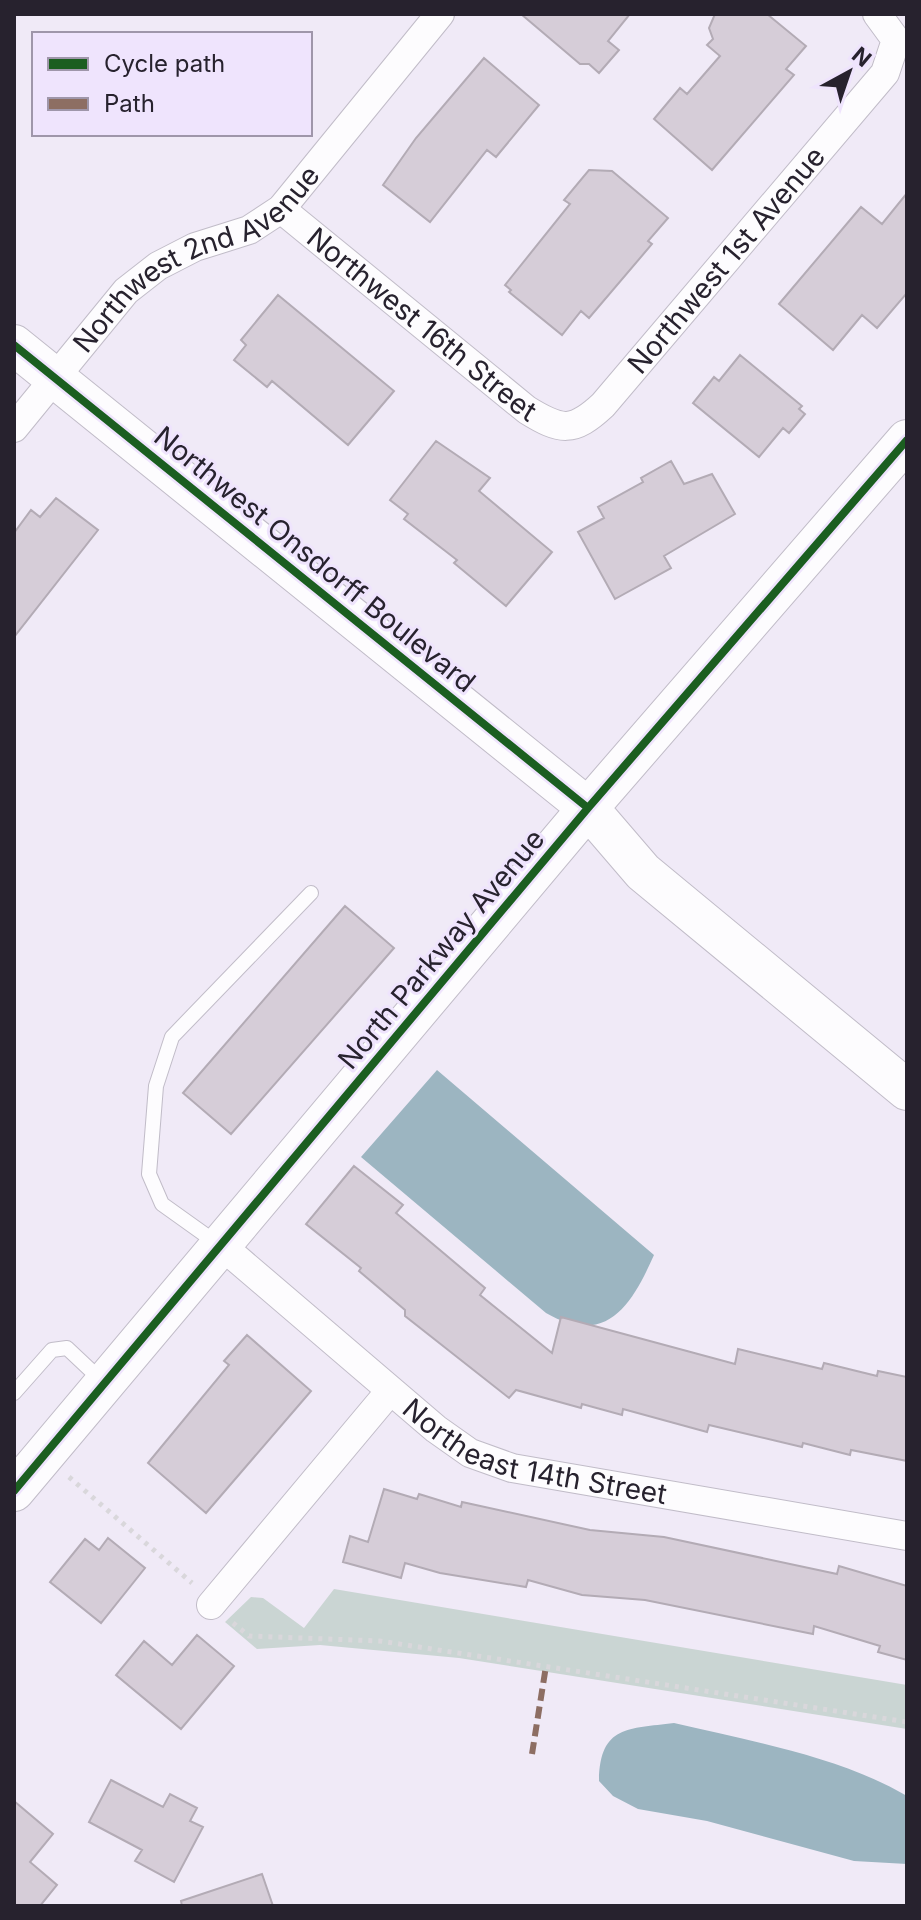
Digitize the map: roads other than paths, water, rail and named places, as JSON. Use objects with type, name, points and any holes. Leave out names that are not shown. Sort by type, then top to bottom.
[{"type":"street","name":"Northwest 2nd Avenue","points":[[14,428],[126,291],[158,266],[195,247],[249,230],[281,209],[440,14]]},
{"type":"street","name":"Northwest 1st Avenue","points":[[569,428],[587,419],[603,405],[885,73],[896,40],[877,14]]},
{"type":"street","name":"Northwest 16th Street","points":[[281,209],[527,410],[548,423],[569,428]]},
{"type":"street","name":"Northwest Onsdorff Boulevard","points":[[14,345],[588,808],[643,872],[907,1090]]},
{"type":"street","name":"North Parkway Avenue","points":[[14,1491],[588,808],[907,440]]},
{"type":"street","name":"Northeast 14th Street","points":[[222,1246],[390,1391],[470,1453],[512,1468],[907,1536]]},
{"type":"street","points":[[211,1605],[390,1391]]},
{"type":"lane","points":[[222,1246],[162,1204],[149,1174],[156,1086],[172,1037],[311,893]]},
{"type":"lane","points":[[14,1393],[52,1350],[67,1348],[105,1384]]},
{"type":"water","points":[[437,1070],[654,1255],[636,1290],[615,1316],[586,1326],[567,1323],[546,1313],[361,1157]]},
{"type":"water","points":[[674,1723],[823,1760],[881,1782],[907,1796],[907,1864],[854,1861],[707,1821],[638,1809],[613,1796],[599,1781],[605,1749],[611,1740],[630,1729]]}]
